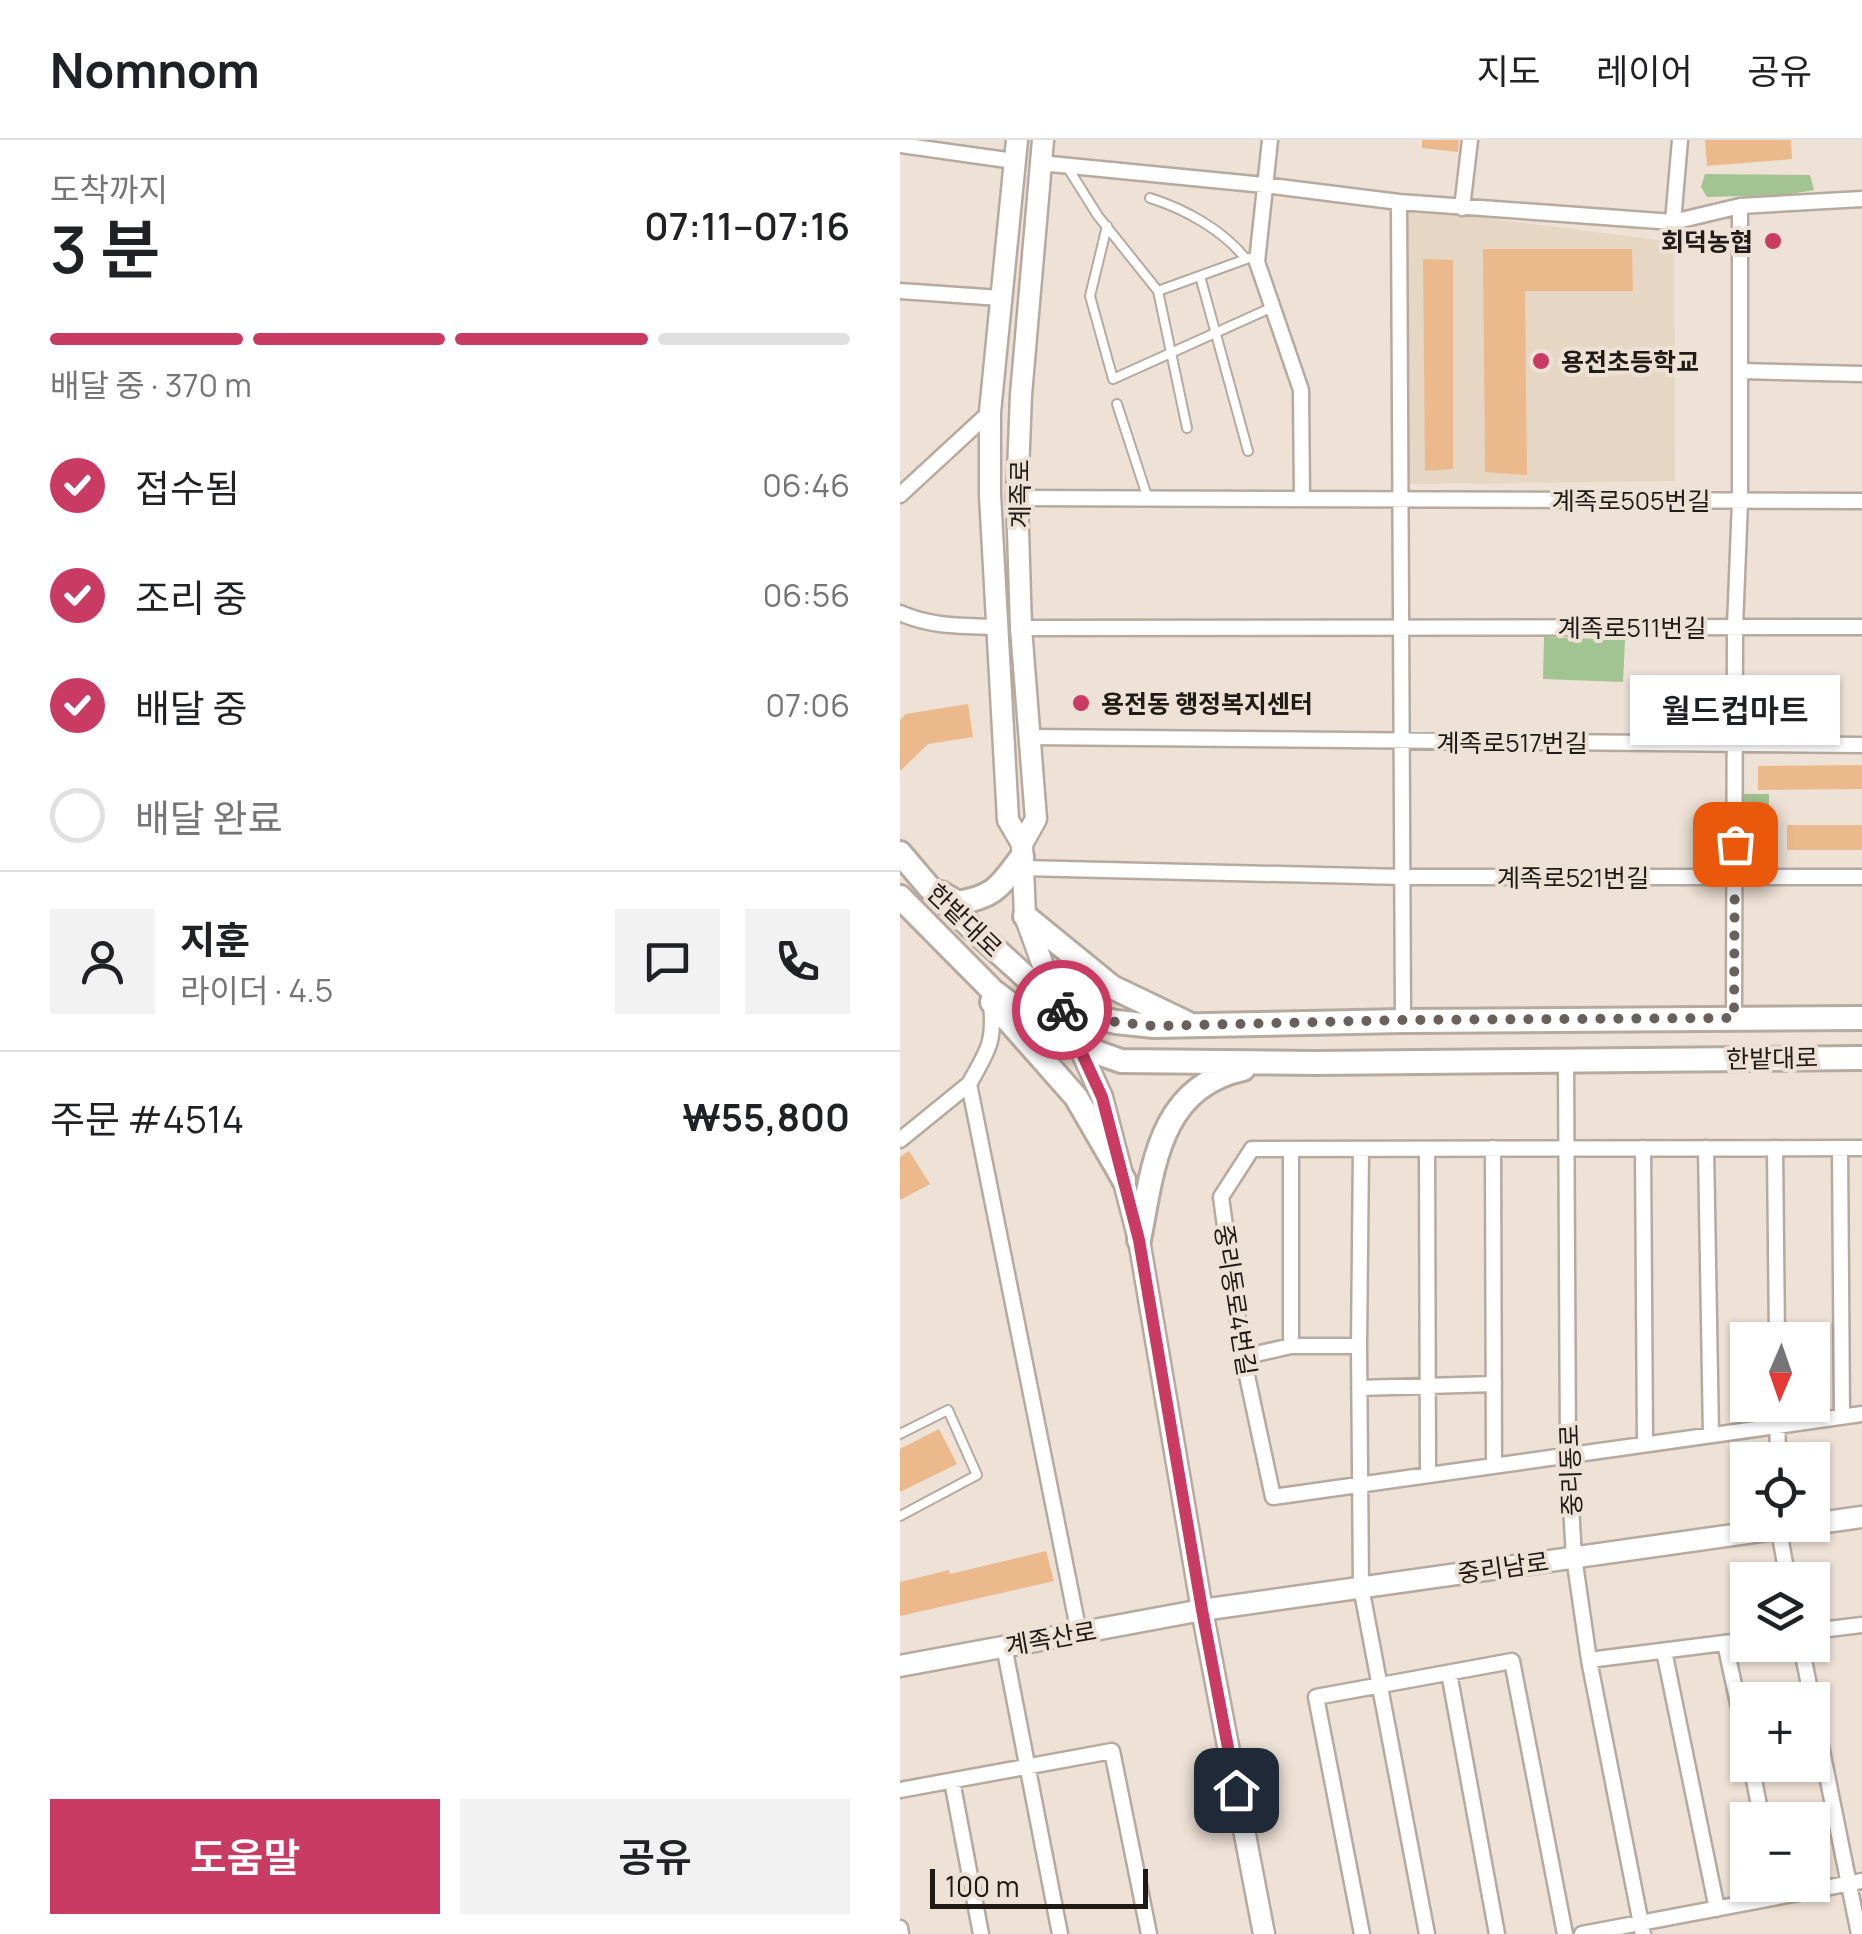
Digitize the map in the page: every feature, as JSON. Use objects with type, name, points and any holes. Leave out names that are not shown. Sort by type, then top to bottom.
[{"type":"main road","name":"계족로","points":[[1022,856],[1036,819],[1021,628],[1017,498],[1021,395],[1042,140]]},
{"type":"main road","name":"계족로","points":[[1016,150],[990,412],[990,495],[1008,820],[1022,856],[1025,916],[1061,1009],[1102,1097],[1139,1240],[1202,1610],[1264,1934]]},
{"type":"main road","name":"한밭대로","points":[[900,854],[928,886],[1061,1009],[1137,1025],[1862,1018]]},
{"type":"main road","points":[[928,886],[958,903],[982,898],[1000,886],[1022,856]]},
{"type":"main road","name":"한밭대로","points":[[900,897],[993,991],[1036,1023],[1079,1046],[1121,1060],[1315,1063],[1862,1058]]},
{"type":"main road","points":[[1025,916],[1112,987],[1190,1025]]},
{"type":"main road","points":[[951,948],[962,969],[1076,1098],[1124,1180]]},
{"type":"main road","points":[[1139,1240],[1155,1154],[1170,1120],[1198,1088],[1225,1073],[1257,1066],[1315,1063]]},
{"type":"main road","points":[[1830,1521],[1862,1517]]},
{"type":"main road","name":"중리남로","points":[[1202,1610],[1730,1534]]},
{"type":"main road","name":"계족산로","points":[[900,1666],[1202,1610]]},
{"type":"street","points":[[1270,140],[1252,257],[1258,262],[1301,390],[1302,499]]},
{"type":"street","points":[[1462,208],[1470,140]]},
{"type":"street","points":[[1673,222],[1680,140]]},
{"type":"street","points":[[900,145],[1016,150]]},
{"type":"street","points":[[1040,162],[1462,208],[1673,222],[1740,206],[1862,199]]},
{"type":"street","points":[[1399,202],[1402,742]]},
{"type":"street","points":[[1734,1018],[1740,206]]},
{"type":"street","points":[[900,291],[1000,298]]},
{"type":"street","points":[[1740,371],[1862,374]]},
{"type":"street","points":[[900,495],[990,412]]},
{"type":"street","name":"계족로505번길","points":[[1017,498],[1862,501]]},
{"type":"street","points":[[900,613],[918,622],[997,628]]},
{"type":"street","name":"계족로511번길","points":[[1021,628],[1862,627]]},
{"type":"street","name":"계족로517번길","points":[[1030,738],[1862,745]]},
{"type":"street","name":"계족로517번길","points":[[1402,742],[1403,877]]},
{"type":"street","name":"계족로521번길","points":[[1022,856],[1403,877],[1862,876]]},
{"type":"street","points":[[1403,877],[1404,1020]]},
{"type":"street","points":[[900,1140],[969,1084],[992,1041],[991,1002]]},
{"type":"street","name":"중리동로","points":[[1566,1060],[1568,1455],[1574,1557],[1589,1660],[1642,1929]]},
{"type":"street","points":[[969,1084],[1080,1633]]},
{"type":"street","points":[[1427,1148],[1428,1475]]},
{"type":"street","points":[[1492,1148],[1494,1466]]},
{"type":"street","points":[[1643,1148],[1644,1444]]},
{"type":"street","points":[[1706,1148],[1711,1435]]},
{"type":"street","points":[[1775,1148],[1777,1322]]},
{"type":"street","points":[[1840,1148],[1842,1416]]},
{"type":"street","name":"중리동로4번길","points":[[1360,1485],[1272,1498],[1243,1357],[1221,1196],[1252,1149],[1862,1148]]},
{"type":"street","name":"중리동로4번길","points":[[1291,1149],[1291,1346]]},
{"type":"street","points":[[1361,1149],[1360,1587],[1428,1934]]},
{"type":"street","points":[[1243,1357],[1291,1346],[1359,1346]]},
{"type":"street","points":[[1359,1388],[1494,1384]]},
{"type":"street","points":[[1360,1485],[1862,1414]]},
{"type":"street","points":[[1778,1422],[1778,1442]]},
{"type":"street","points":[[1830,1630],[1861,1628]]},
{"type":"street","points":[[1725,1642],[1734,1682]]},
{"type":"street","points":[[1589,1660],[1730,1642]]},
{"type":"street","points":[[1004,1646],[1060,1934]]},
{"type":"street","points":[[1664,1650],[1717,1909]]},
{"type":"street","points":[[1362,1934],[1316,1697],[1512,1661],[1564,1934]]},
{"type":"street","points":[[1449,1672],[1497,1934]]},
{"type":"street","points":[[900,1790],[1112,1751],[1148,1934]]},
{"type":"street","points":[[1830,1775],[1856,1883],[1859,1934]]},
{"type":"street","points":[[952,1781],[981,1934]]},
{"type":"street","points":[[1830,1886],[1856,1883]]},
{"type":"street","points":[[1582,1934],[1642,1929],[1740,1902]]},
{"type":"lane","points":[[1066,166],[1158,292],[1187,428]]},
{"type":"lane","points":[[1150,198],[1178,207],[1252,257]]},
{"type":"lane","points":[[1107,226],[1090,296],[1113,379],[1273,307]]},
{"type":"lane","points":[[1158,292],[1252,257]]},
{"type":"lane","points":[[1200,276],[1248,451]]},
{"type":"lane","points":[[1117,404],[1148,499]]},
{"type":"lane","points":[[900,1434],[948,1410],[977,1475],[900,1516]]},
{"type":"shaded area","name":"용전초등학교","points":[[1406,208],[1674,242],[1675,481],[1407,484]]},
{"type":"green space","points":[[1705,174],[1810,175],[1814,190],[1785,195],[1707,197],[1701,187]]},
{"type":"green space","points":[[1544,637],[1625,640],[1623,682],[1543,679]]},
{"type":"green space","points":[[1740,794],[1769,794],[1769,858],[1740,858]]},
{"type":"building","points":[[1422,140],[1459,140],[1458,152],[1422,148]]},
{"type":"building","points":[[1705,140],[1791,140],[1792,159],[1707,166]]},
{"type":"building","points":[[1483,249],[1632,249],[1633,291],[1525,291],[1527,475],[1485,472]]},
{"type":"building","points":[[1423,259],[1453,260],[1453,469],[1425,471]]},
{"type":"building","points":[[968,704],[973,737],[928,744],[900,771],[900,720],[906,714]]},
{"type":"building","points":[[1862,765],[1862,789],[1758,790],[1758,766]]},
{"type":"building","points":[[1787,825],[1862,825],[1862,850],[1787,850]]},
{"type":"building","points":[[909,1151],[930,1184],[900,1200],[900,1157]]},
{"type":"building","points":[[939,1429],[957,1464],[900,1492],[900,1449]]},
{"type":"building","points":[[1046,1551],[1054,1581],[900,1616],[900,1582]]},
{"type":"way so far","points":[[1062,1010],[1154,1026],[1734,1018],[1735,844]]},
{"type":"place","name":"회덕농협","points":[[1773,241]]},
{"type":"place","name":"용전초등학교","points":[[1541,361]]},
{"type":"place","name":"용전동 행정복지센터","points":[[1081,703]]},
{"type":"place","name":"월드컵마트","points":[[1735,844]]},
{"type":"route","points":[[1062,1010],[1102,1097],[1139,1240],[1236,1790]]}]
